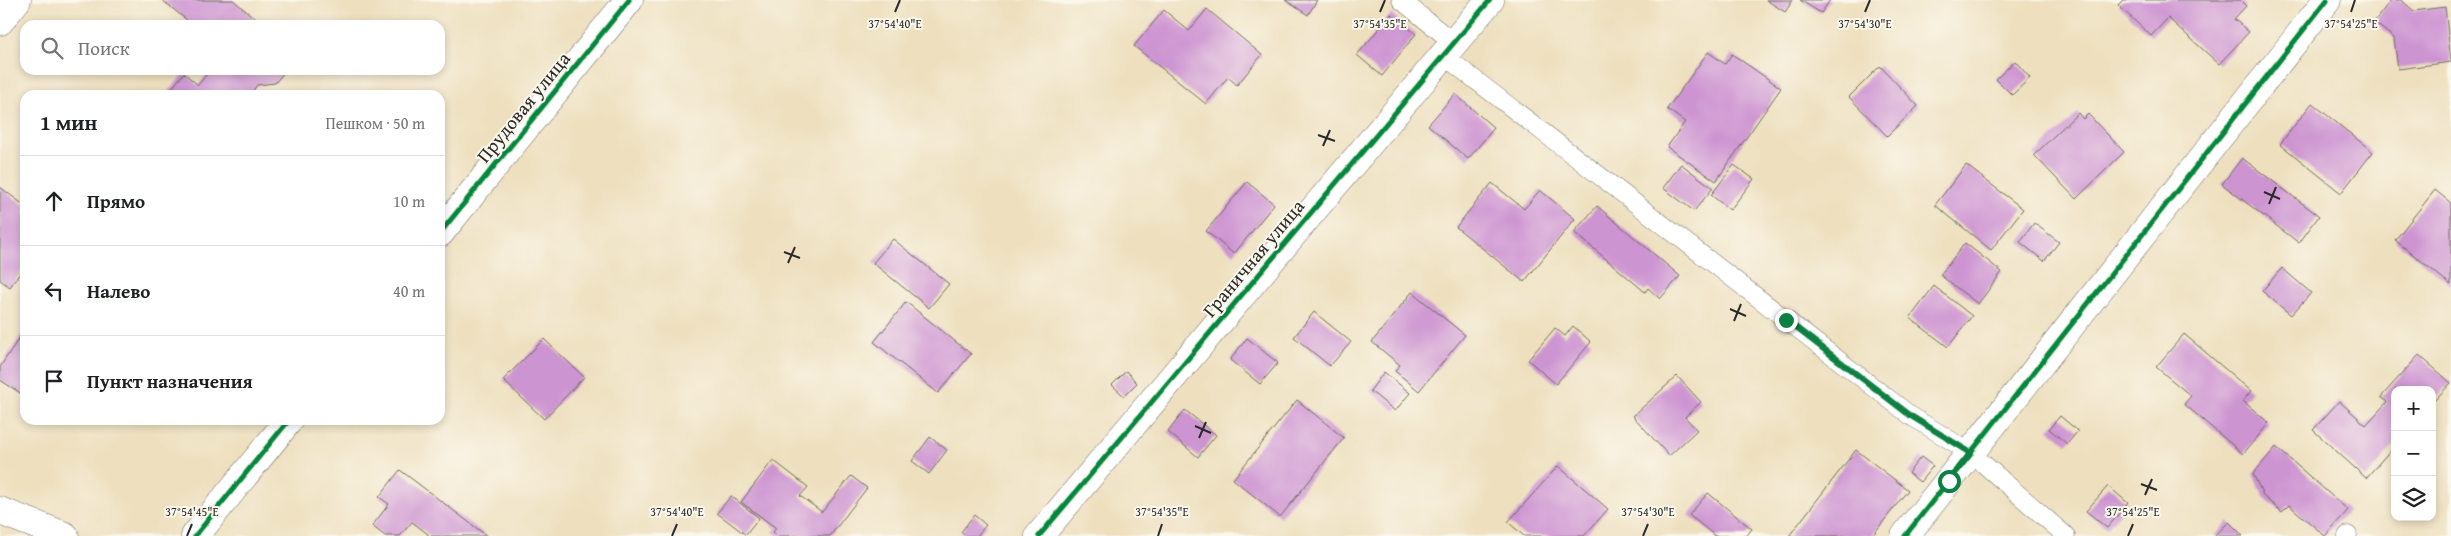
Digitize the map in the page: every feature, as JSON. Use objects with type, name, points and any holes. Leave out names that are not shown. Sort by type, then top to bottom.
[{"type":"street","points":[[0,21],[17,0]]},
{"type":"street","name":"Прудовая улица","points":[[445,227],[629,0]]},
{"type":"street","name":"Граничная улица","points":[[1039,536],[1490,0]]},
{"type":"street","points":[[1905,536],[2327,0]]},
{"type":"street","points":[[195,536],[285,425]]},
{"type":"street","points":[[0,511],[65,536]]},
{"type":"lane","points":[[1401,0],[1449,49],[1911,416],[1971,453],[2066,536]]},
{"type":"building","points":[[162,0],[233,0],[257,20],[187,20]]},
{"type":"building","points":[[1285,0],[1317,0],[1308,15]]},
{"type":"building","points":[[1766,0],[1793,0],[1785,12]]},
{"type":"building","points":[[1800,0],[1830,0],[1821,13]]},
{"type":"building","points":[[2123,0],[2240,0],[2246,6],[2234,19],[2249,32],[2219,64],[2168,18],[2151,36],[2118,5]]},
{"type":"building","points":[[2391,0],[2401,0],[2414,11],[2445,7],[2451,62],[2398,69],[2394,38],[2374,22]]},
{"type":"building","points":[[1207,9],[1262,55],[1237,85],[1228,77],[1206,104],[1134,46],[1164,10],[1189,31]]},
{"type":"building","points":[[1391,14],[1416,34],[1382,76],[1357,55]]},
{"type":"building","points":[[1708,52],[1725,64],[1732,54],[1781,88],[1716,181],[1667,147],[1685,122],[1667,109]]},
{"type":"building","points":[[2015,61],[2030,78],[2012,95],[1996,79]]},
{"type":"building","points":[[1880,66],[1918,106],[1887,136],[1849,97]]},
{"type":"building","points":[[182,75],[186,75],[198,85],[206,75],[282,75],[275,83],[257,85],[254,90],[170,90]]},
{"type":"building","points":[[1455,94],[1494,128],[1468,159],[1428,125]]},
{"type":"building","points":[[2312,103],[2373,152],[2341,193],[2280,144]]},
{"type":"building","points":[[2078,113],[2083,119],[2088,114],[2124,152],[2076,199],[2034,155]]},
{"type":"building","points":[[2242,158],[2319,216],[2299,243],[2222,184]]},
{"type":"building","points":[[1681,164],[1713,188],[1694,211],[1663,188]]},
{"type":"building","points":[[1734,165],[1754,179],[1730,210],[1711,195]]},
{"type":"building","points":[[1966,165],[2023,209],[1991,250],[1935,205]]},
{"type":"building","points":[[1247,182],[1274,204],[1234,254],[1206,231]]},
{"type":"building","points":[[1492,183],[1524,209],[1540,190],[1575,219],[1524,282],[1456,227]]},
{"type":"building","points":[[0,187],[20,202],[20,273],[10,287],[0,280]]},
{"type":"building","points":[[2435,190],[2451,203],[2451,285],[2395,240]]},
{"type":"building","points":[[1597,206],[1680,276],[1660,299],[1648,288],[1645,292],[1574,232]]},
{"type":"building","points":[[2034,223],[2059,242],[2044,261],[2020,242]]},
{"type":"building","points":[[893,239],[949,284],[929,308],[873,263]]},
{"type":"building","points":[[1965,243],[2002,272],[1978,304],[1940,275]]},
{"type":"building","points":[[2282,268],[2311,293],[2291,315],[2262,291]]},
{"type":"building","points":[[1934,286],[1972,316],[1948,347],[1910,318]]},
{"type":"building","points":[[1412,292],[1465,335],[1419,391],[1395,371],[1400,365],[1372,342]]},
{"type":"building","points":[[906,302],[971,354],[938,393],[874,342]]},
{"type":"building","points":[[1314,312],[1351,342],[1330,366],[1294,337]]},
{"type":"building","points":[[1573,326],[1591,342],[1556,384],[1528,360],[1555,328],[1565,336]]},
{"type":"building","points":[[2184,334],[2251,391],[2243,401],[2269,423],[2243,454],[2184,404],[2191,396],[2156,367]]},
{"type":"building","points":[[20,337],[20,393],[0,380],[0,367]]},
{"type":"building","points":[[1247,338],[1278,363],[1260,384],[1230,360]]},
{"type":"building","points":[[544,339],[584,377],[544,419],[503,380]]},
{"type":"building","points":[[2419,355],[2451,383],[2436,399],[2436,386],[2391,386],[2391,450],[2366,478],[2313,430],[2339,401],[2366,425],[2387,402],[2381,397]]},
{"type":"building","points":[[1126,371],[1137,383],[1124,396],[1112,385]]},
{"type":"building","points":[[1384,372],[1410,393],[1395,411],[1370,391]]},
{"type":"building","points":[[1677,376],[1701,402],[1685,417],[1697,430],[1669,456],[1633,416]]},
{"type":"building","points":[[1297,400],[1344,438],[1280,517],[1233,479]]},
{"type":"building","points":[[1185,410],[1216,435],[1198,457],[1168,432]]},
{"type":"building","points":[[2060,416],[2078,431],[2067,444],[2049,429]]},
{"type":"building","points":[[930,437],[947,450],[929,474],[912,461]]},
{"type":"building","points":[[2276,447],[2348,510],[2325,536],[2289,505],[2282,512],[2264,497],[2253,474]]},
{"type":"building","points":[[1856,450],[1908,490],[1872,536],[1789,536]]},
{"type":"building","points":[[1921,457],[1933,466],[1920,482],[1908,473]]},
{"type":"building","points":[[773,460],[808,487],[800,496],[822,512],[851,476],[867,488],[830,536],[778,536],[773,532],[776,528],[741,502]]},
{"type":"building","points":[[1558,466],[1608,509],[1584,536],[1524,536],[1508,522]]},
{"type":"building","points":[[400,470],[487,536],[427,536],[428,534],[412,522],[400,536],[385,536],[372,526],[389,504],[379,497]]},
{"type":"building","points":[[2108,486],[2128,503],[2107,528],[2086,511]]},
{"type":"building","points":[[1708,493],[1752,529],[1746,536],[1715,536],[1689,515]]},
{"type":"building","points":[[731,496],[759,518],[746,535],[717,513]]},
{"type":"building","points":[[974,515],[986,525],[977,536],[966,536],[961,532]]},
{"type":"building","points":[[2229,522],[2243,536],[2214,536]]},
{"type":"cycle path","points":[[445,227],[629,0]]},
{"type":"cycle path","points":[[1039,536],[1490,0]]},
{"type":"cycle path","points":[[1905,536],[2327,0]]},
{"type":"cycle path","points":[[195,536],[285,425]]},
{"type":"route","points":[[1786,320],[1911,416],[1971,453],[1949,481]]}]
